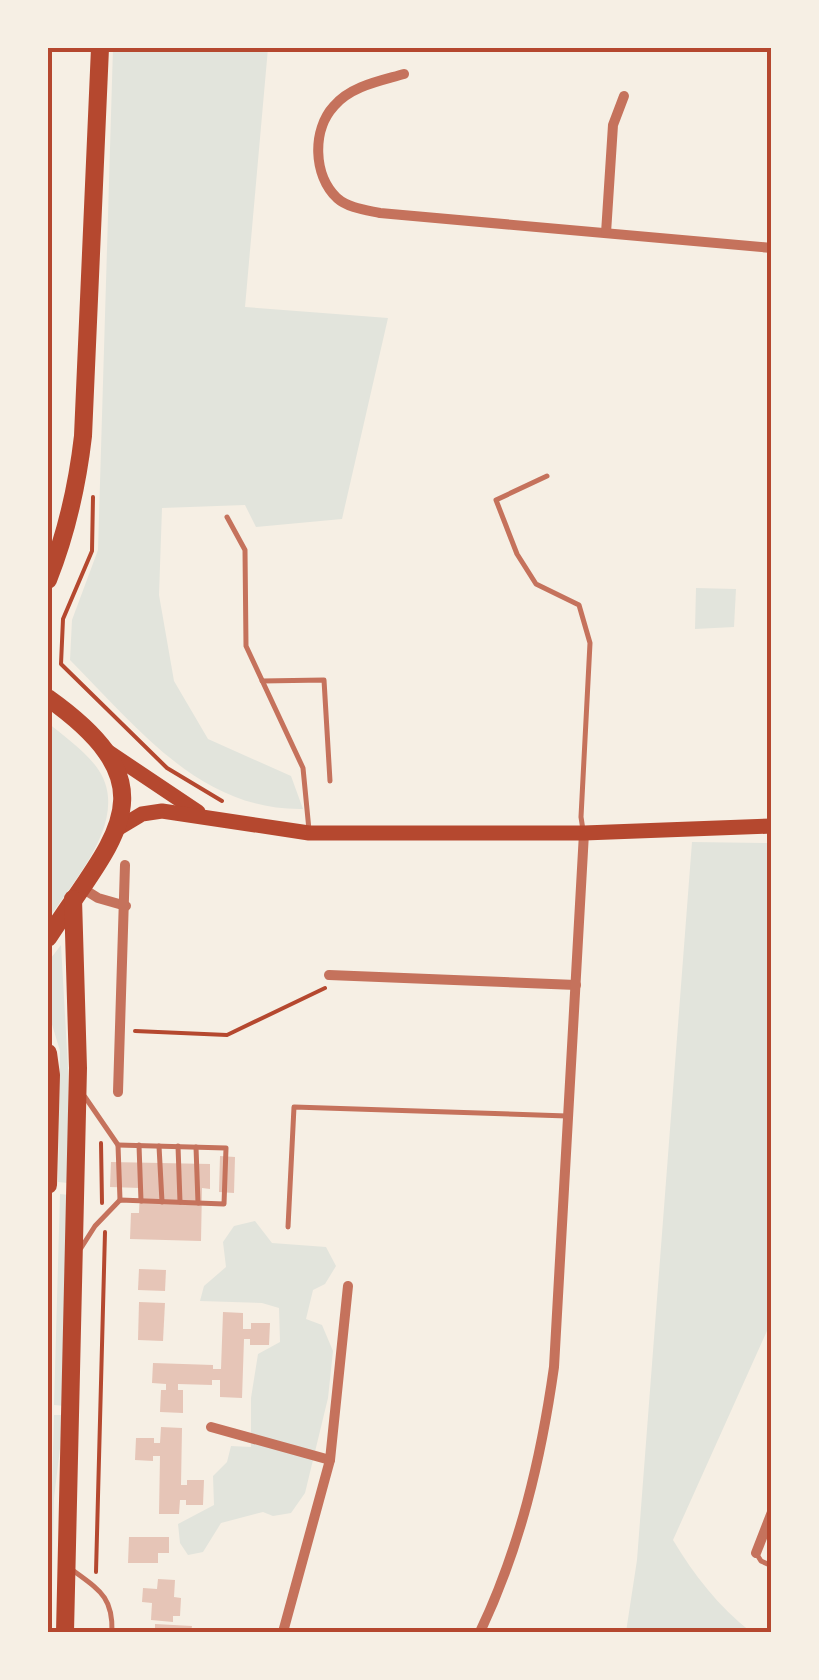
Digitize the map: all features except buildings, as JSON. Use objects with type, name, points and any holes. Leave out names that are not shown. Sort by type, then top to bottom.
[{"type":"main road","points":[[49,576],[64,542],[76,494],[82,436],[100,48]]},
{"type":"main road","points":[[48,698],[107,750],[205,817]]},
{"type":"main road","points":[[48,938],[110,847],[117,829],[121,786],[107,750]]},
{"type":"main road","points":[[117,829],[142,814],[162,811],[309,833],[584,833],[772,826]]},
{"type":"main road","points":[[66,1632],[77,894]]},
{"type":"main road","points":[[48,1053],[48,1185]]},
{"type":"street","points":[[404,74],[352,91],[334,106],[322,125],[318,165],[339,200],[380,213],[772,248]]},
{"type":"street","points":[[606,233],[613,125],[624,96]]},
{"type":"street","points":[[480,1632],[514,1552],[546,1425],[554,1366],[584,833]]},
{"type":"street","points":[[118,1092],[125,865]]},
{"type":"street","points":[[77,894],[126,906]]},
{"type":"street","points":[[330,975],[576,984]]},
{"type":"street","points":[[283,1632],[330,1460],[348,1286]]},
{"type":"street","points":[[211,1428],[330,1460]]},
{"type":"street","points":[[756,1553],[772,1512]]},
{"type":"lane","points":[[547,476],[496,500],[517,554],[536,584],[579,605],[590,643],[581,817],[584,833]]},
{"type":"lane","points":[[227,517],[245,550],[246,646],[304,768],[309,833]]},
{"type":"lane","points":[[262,681],[324,680],[330,781]]},
{"type":"lane","points":[[74,1259],[120,1200],[118,1145],[77,1086]]},
{"type":"lane","points":[[288,1227],[294,1106],[567,1116]]},
{"type":"lane","points":[[118,1145],[226,1148],[224,1204],[120,1200]]},
{"type":"lane","points":[[140,1145],[140,1201]]},
{"type":"lane","points":[[159,1146],[162,1202]]},
{"type":"lane","points":[[178,1146],[180,1202]]},
{"type":"lane","points":[[196,1147],[198,1203]]},
{"type":"lane","points":[[756,1553],[762,1562],[772,1566]]},
{"type":"lane","points":[[67,1566],[95,1587],[113,1609],[112,1632]]},
{"type":"path","points":[[167,768],[230,804]]},
{"type":"path","points":[[120,1030],[227,1035],[328,986],[330,975]]},
{"type":"path","points":[[95,1587],[106,1294],[105,1216],[100,1196],[101,1120]]},
{"type":"shaded area","points":[[113,48],[268,48],[245,307],[388,318],[342,519],[256,527],[245,505],[162,508],[159,595],[174,681],[208,739],[291,776],[303,809],[266,806],[232,796],[201,780],[146,737],[70,660],[72,620],[98,550]]},
{"type":"shaded area","points":[[696,588],[736,589],[734,627],[695,629]]},
{"type":"shaded area","points":[[48,723],[95,765],[106,784],[108,805],[96,846],[48,920]]},
{"type":"shaded area","points":[[692,842],[771,843],[771,1322],[673,1540],[708,1590],[751,1632],[626,1632],[637,1560]]},
{"type":"shaded area","points":[[61,945],[68,1068],[68,1183],[58,1182],[60,1051],[48,1011],[48,962]]},
{"type":"shaded area","points":[[60,1194],[70,1195],[65,1406],[54,1405]]},
{"type":"shaded area","points":[[255,1221],[272,1243],[326,1247],[336,1266],[325,1284],[313,1290],[306,1319],[322,1325],[333,1351],[328,1398],[305,1493],[291,1513],[273,1516],[263,1512],[221,1523],[203,1552],[188,1555],[180,1543],[178,1524],[214,1505],[213,1476],[227,1462],[231,1446],[251,1447],[251,1398],[258,1354],[280,1342],[279,1308],[262,1303],[200,1301],[204,1286],[226,1267],[223,1242],[234,1226]]},
{"type":"shaded area","points":[[54,1415],[64,1415],[54,1498],[48,1632]]}]
